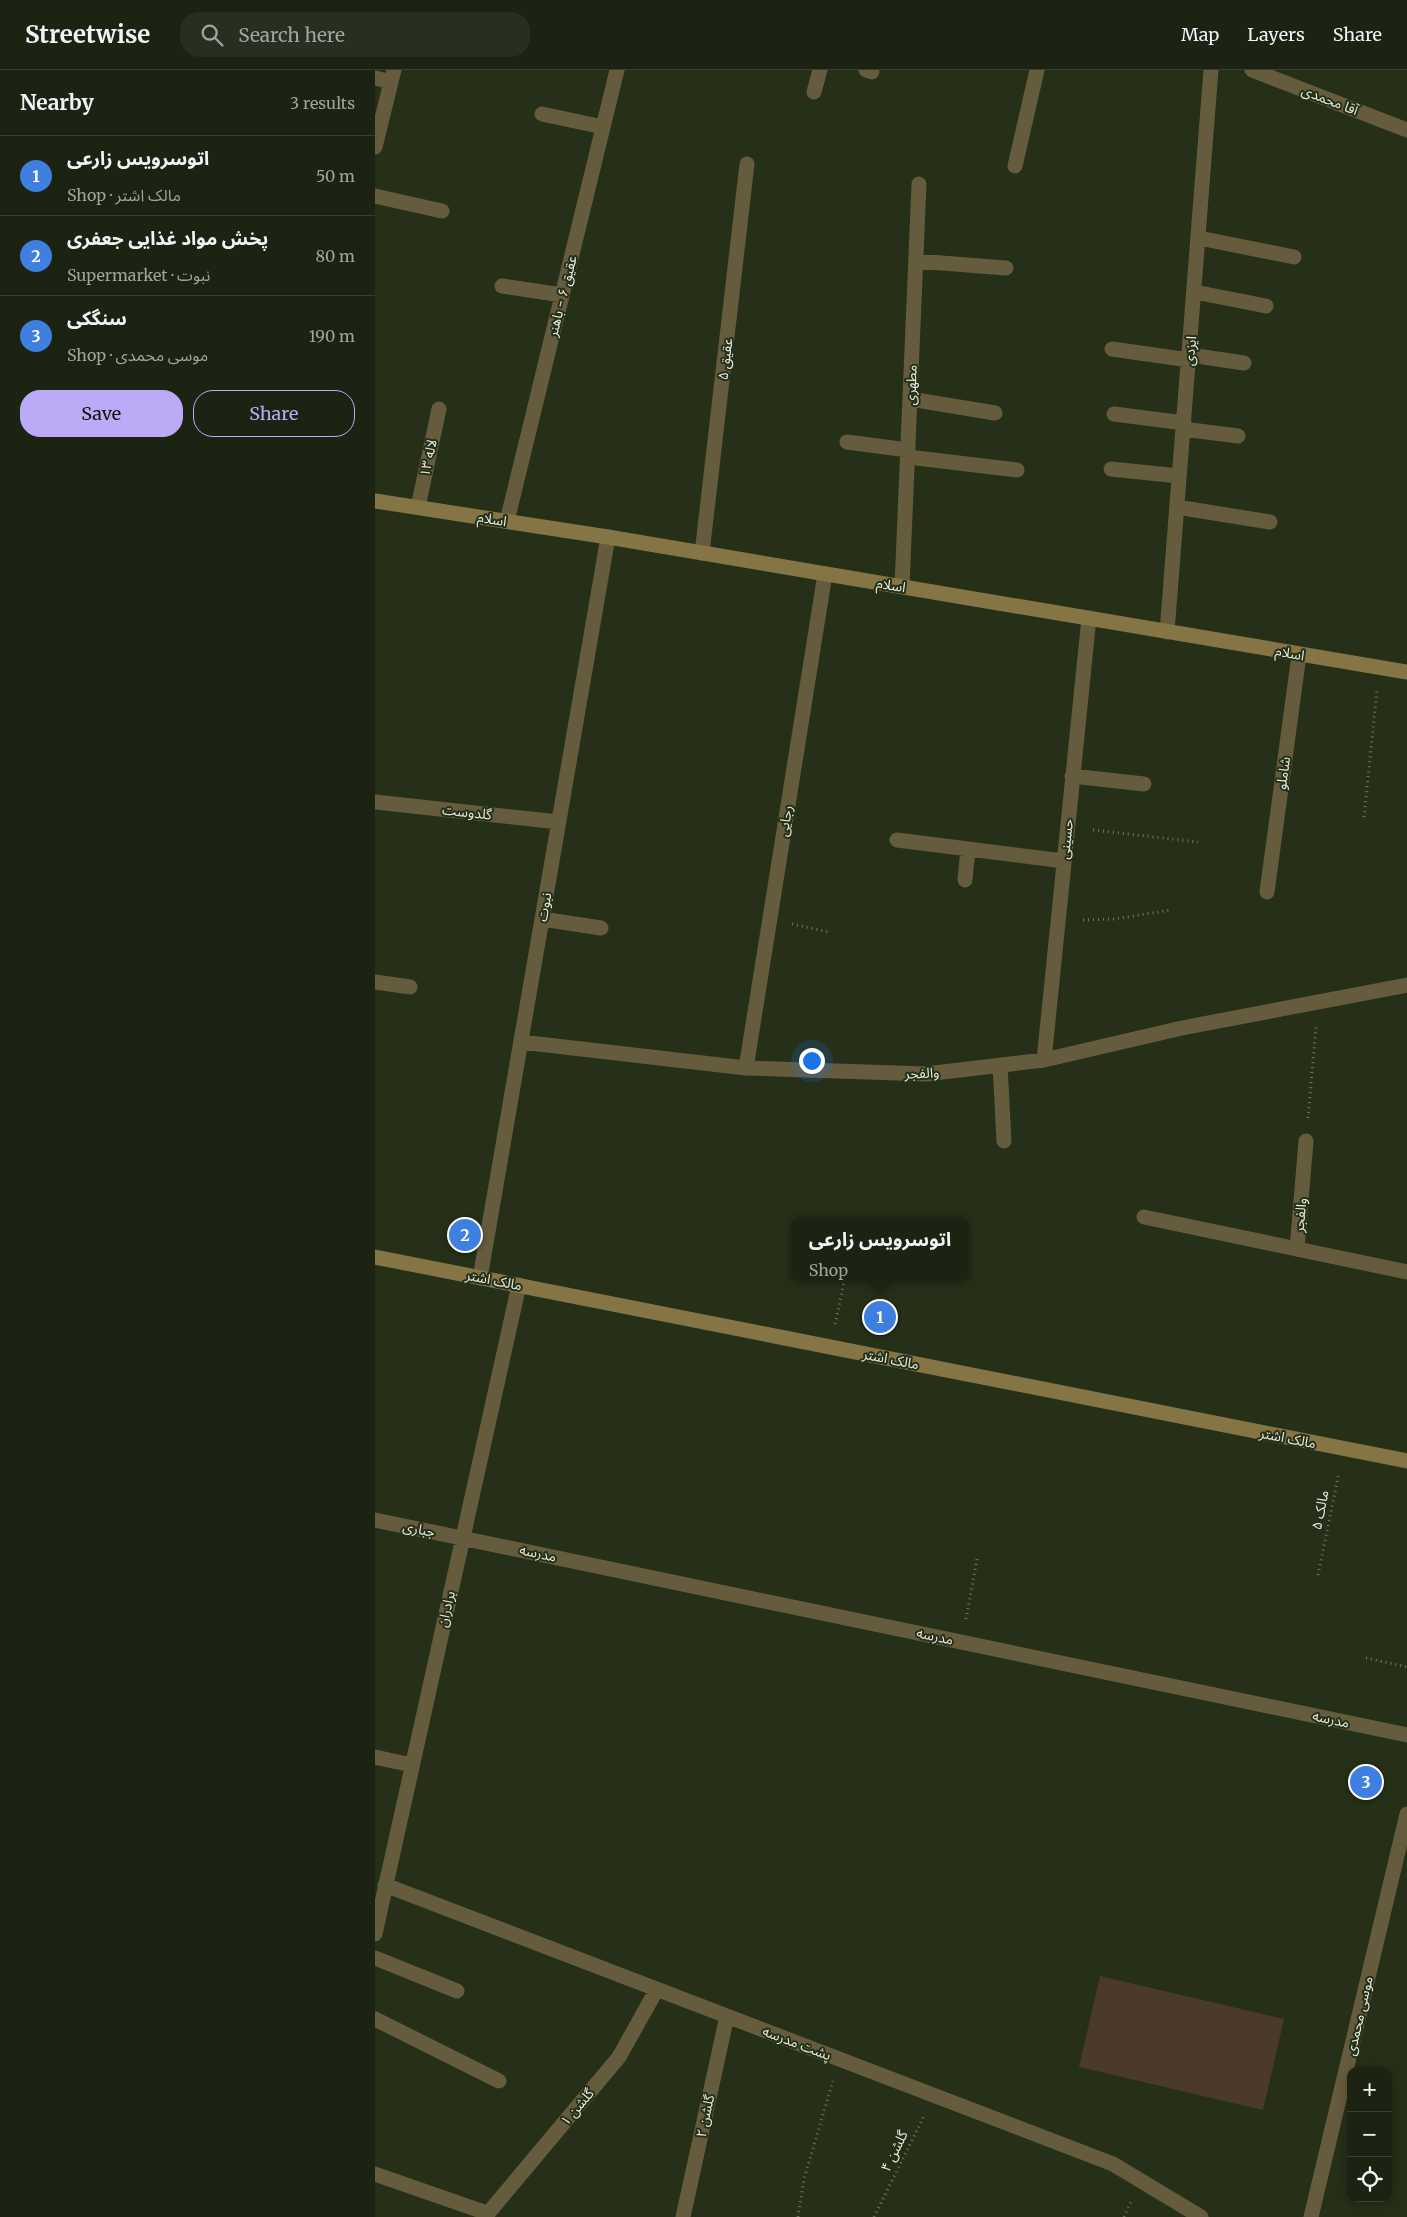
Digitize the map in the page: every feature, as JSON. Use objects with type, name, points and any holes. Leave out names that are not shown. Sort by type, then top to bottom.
[{"type":"street","name":"عقیق ۶ - باهنر","points":[[507,521],[617,70]]},
{"type":"street","points":[[814,92],[820,70]]},
{"type":"street","points":[[1015,166],[1037,70]]},
{"type":"street","name":"ایزدی","points":[[1167,632],[1211,70]]},
{"type":"street","name":"آقا محمدی","points":[[1252,70],[1407,130]]},
{"type":"street","points":[[375,78],[393,76],[375,146]]},
{"type":"street","points":[[542,114],[603,127]]},
{"type":"street","name":"عقیق ۵","points":[[702,553],[747,164]]},
{"type":"street","name":"مطهری","points":[[902,586],[919,184]]},
{"type":"street","points":[[375,196],[442,211]]},
{"type":"street","points":[[1199,238],[1294,257]]},
{"type":"street","points":[[916,260],[1006,268]]},
{"type":"street","points":[[502,286],[562,295]]},
{"type":"street","points":[[1195,292],[1266,306]]},
{"type":"street","points":[[1112,349],[1244,363]]},
{"type":"street","points":[[910,399],[995,412]]},
{"type":"street","name":"لاله ۱۳","points":[[418,507],[439,409]]},
{"type":"street","points":[[1114,414],[1238,436]]},
{"type":"street","points":[[847,442],[908,454],[1017,470]]},
{"type":"street","points":[[1111,468],[1179,476]]},
{"type":"street","name":"اسلام","points":[[375,500],[609,537],[1407,672]]},
{"type":"street","points":[[1177,507],[1270,522]]},
{"type":"street","name":"نبوت","points":[[480,1278],[609,537]]},
{"type":"street","name":"رجایی","points":[[746,1068],[825,574]]},
{"type":"street","name":"حسینی","points":[[1044,1060],[1089,618]]},
{"type":"street","name":"شاملو","points":[[1267,892],[1299,655]]},
{"type":"street","points":[[1073,776],[1144,784]]},
{"type":"street","name":"گلدوست","points":[[375,802],[559,822]]},
{"type":"street","points":[[897,840],[1064,861]]},
{"type":"street","points":[[965,880],[968,849]]},
{"type":"street","points":[[542,919],[601,928]]},
{"type":"street","points":[[375,982],[410,987]]},
{"type":"street","name":"والفجر","points":[[521,1042],[746,1068],[926,1074],[1044,1060],[1182,1028],[1407,985]]},
{"type":"street","points":[[1000,1065],[1004,1141]]},
{"type":"street","name":"والفجر","points":[[1297,1249],[1306,1141]]},
{"type":"street","name":"والفجر","points":[[1144,1217],[1407,1272]]},
{"type":"street","name":"مالک اشتر","points":[[375,1257],[1407,1461]]},
{"type":"street","name":"برادران","points":[[375,1934],[378,1909],[385,1885],[519,1285]]},
{"type":"street","name":"جباری","points":[[375,1520],[462,1537]]},
{"type":"street","name":"مدرسه","points":[[462,1537],[1407,1735]]},
{"type":"street","points":[[375,1757],[411,1765]]},
{"type":"street","name":"موسی محمدی","points":[[1311,2217],[1407,1814]]},
{"type":"street","name":"پشت مدرسه","points":[[385,1885],[1113,2164],[1201,2217]]},
{"type":"street","points":[[375,1958],[457,1991]]},
{"type":"street","name":"گلشن ۱","points":[[486,2215],[619,2058],[657,1989]]},
{"type":"street","name":"گلشن ۲","points":[[683,2217],[727,2016]]},
{"type":"street","points":[[375,2019],[499,2081]]},
{"type":"street","points":[[375,2174],[486,2215]]},
{"type":"path","points":[[1364,817],[1379,667]]},
{"type":"path","points":[[1067,827],[1198,842]]},
{"type":"path","points":[[1058,920],[1114,919],[1171,910]]},
{"type":"path","points":[[770,919],[829,932]]},
{"type":"path","points":[[1306,1141],[1319,1002]]},
{"type":"path","points":[[830,1347],[844,1282]]},
{"type":"path","name":"مالک ۵","points":[[1318,1575],[1343,1449]]},
{"type":"path","points":[[962,1642],[977,1559]]},
{"type":"path","points":[[1366,1658],[1407,1667]]},
{"type":"path","points":[[798,2217],[804,2179],[839,2059]]},
{"type":"path","name":"گلشن ۴","points":[[874,2217],[934,2096]]},
{"type":"shaded area","points":[[1100,1976],[1284,2019],[1263,2110],[1079,2067]]},
{"type":"place","name":"پخش مواد غذایی جعفری","points":[[465,1235]]},
{"type":"place","name":"اتوسرویس زارعی","points":[[880,1317]]},
{"type":"place","name":"سنگکی","points":[[1366,1782]]}]
